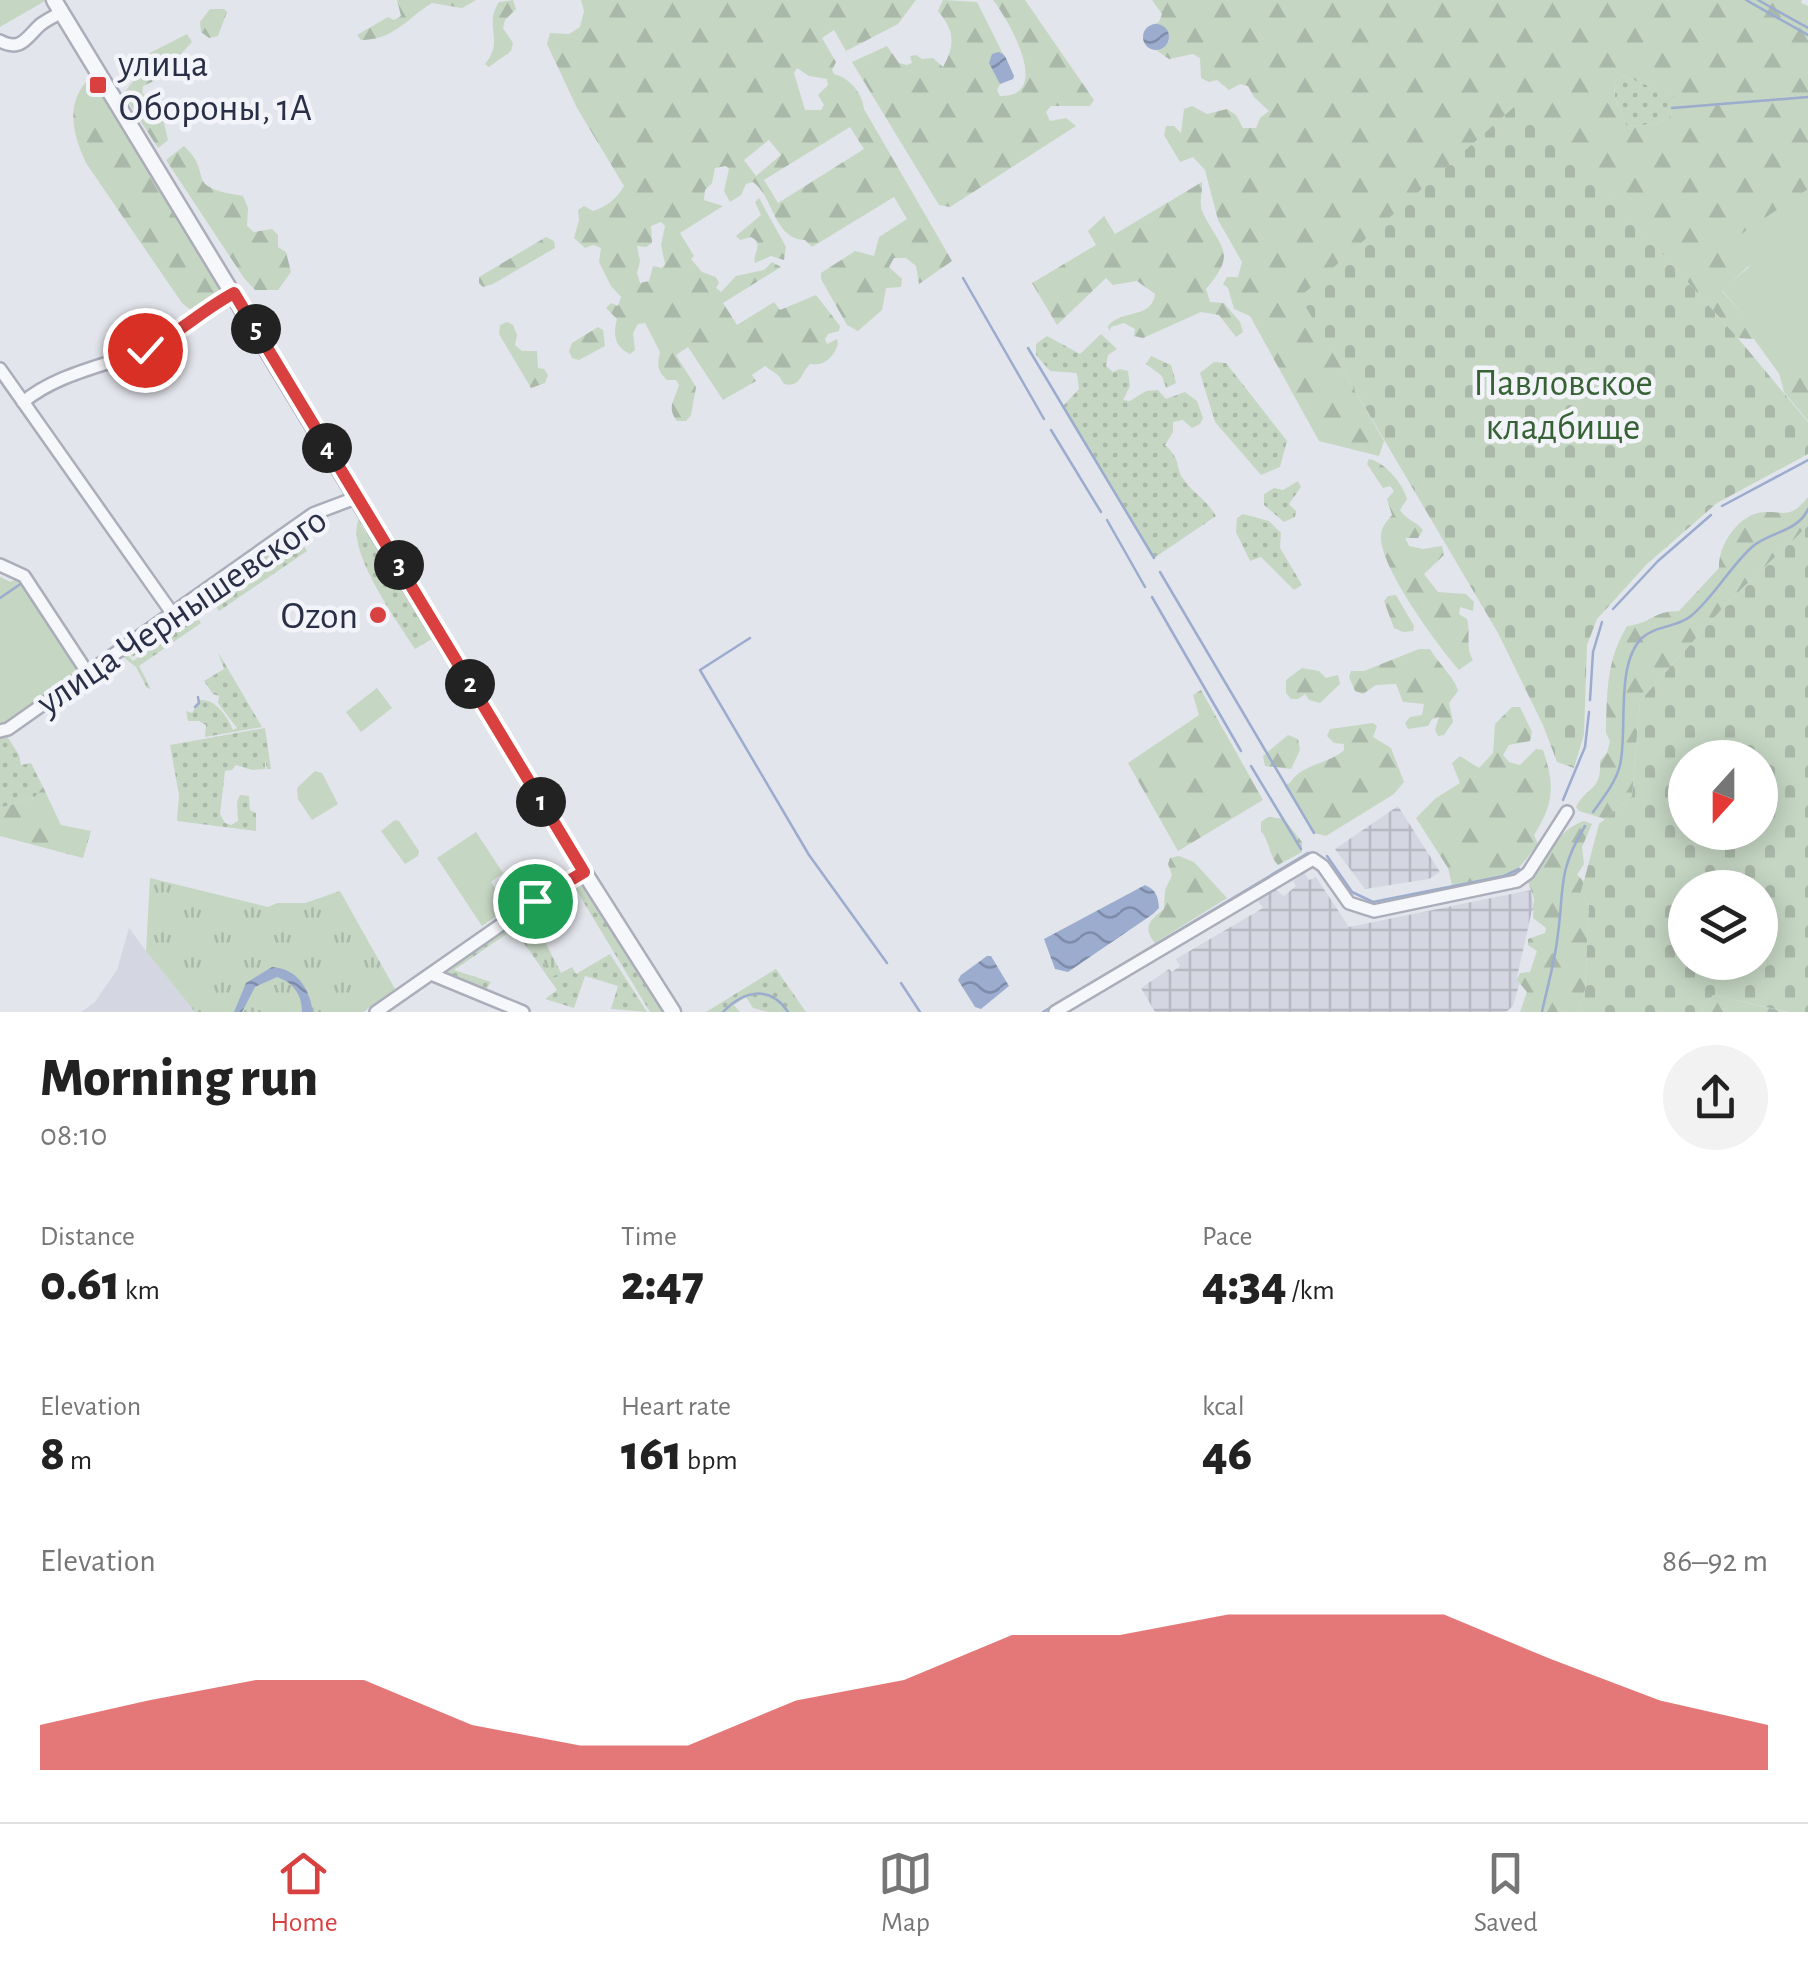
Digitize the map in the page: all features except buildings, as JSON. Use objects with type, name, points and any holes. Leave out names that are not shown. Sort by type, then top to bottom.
[{"type":"street","points":[[0,42],[24,43],[58,6],[673,1012]]},
{"type":"street","points":[[23,402],[46,384],[154,346],[208,306],[234,293]]},
{"type":"street","points":[[0,369],[172,613]]},
{"type":"street","name":"улица Чернышевского","points":[[4,730],[313,514],[358,497]]},
{"type":"street","points":[[0,565],[24,576],[87,672]]},
{"type":"street","points":[[1055,1012],[1313,859],[1323,866],[1349,904],[1374,910],[1516,882],[1528,873],[1567,812]]},
{"type":"street","points":[[376,1012],[535,901],[584,872]]},
{"type":"street","points":[[430,974],[523,1012]]},
{"type":"shaded area","points":[[1398,806],[1440,872],[1429,879],[1365,889],[1335,849]]},
{"type":"shaded area","points":[[1304,873],[1309,880],[1316,877],[1349,927],[1531,890],[1533,904],[1542,906],[1541,912],[1532,910],[1513,1006],[1506,1012],[1155,1012],[1141,988],[1180,966],[1176,959],[1263,908],[1258,901],[1274,889],[1284,896],[1296,886],[1293,881]]},
{"type":"shaded area","points":[[129,928],[195,1012],[81,1012],[95,1002],[117,970]]},
{"type":"green space","points":[[0,0],[44,0],[45,1],[0,27]]},
{"type":"green space","points":[[397,0],[476,0],[462,8],[432,3],[391,33],[361,40],[357,35],[388,17],[394,20],[401,16]]},
{"type":"green space","points":[[513,0],[516,9],[503,28],[513,43],[511,51],[489,67],[485,64],[493,48],[495,11],[499,2]]},
{"type":"green space","points":[[581,0],[916,0],[898,24],[846,51],[834,30],[822,38],[836,62],[834,74],[858,92],[864,109],[952,261],[919,284],[916,266],[906,258],[894,258],[889,267],[902,279],[901,287],[886,288],[882,310],[858,331],[847,325],[821,273],[855,251],[874,256],[879,237],[907,219],[894,197],[812,247],[786,233],[753,182],[746,184],[741,195],[730,202],[724,191],[729,169],[715,168],[704,200],[723,206],[680,233],[694,256],[691,259],[702,272],[716,277],[716,288],[721,292],[736,276],[764,270],[772,262],[781,267],[723,303],[737,325],[774,302],[780,310],[816,295],[840,326],[839,331],[828,334],[827,344],[837,339],[838,344],[828,360],[810,364],[794,384],[784,384],[765,366],[752,375],[756,381],[723,400],[688,347],[676,355],[696,387],[691,415],[686,421],[677,421],[672,408],[679,385],[661,374],[660,352],[645,323],[638,324],[633,333],[635,350],[630,354],[621,348],[616,339],[617,319],[606,308],[611,303],[618,306],[621,297],[599,262],[601,248],[585,248],[574,238],[578,210],[584,206],[593,211],[603,207],[624,186],[577,108],[547,44],[550,33],[569,34],[580,27],[584,11]],"holes":[[[797,68],[809,76],[827,79],[828,85],[818,95],[824,105],[821,110],[805,110],[794,73]],[[850,127],[864,149],[778,203],[764,180]],[[769,140],[781,155],[756,176],[744,160]],[[661,222],[665,226],[661,245],[665,264],[662,268],[653,266],[649,281],[640,283],[637,246],[652,243],[651,226]]]},
{"type":"green space","points":[[943,0],[977,2],[1014,76],[1000,84],[1000,96],[1016,93],[1024,84],[1025,71],[1016,39],[993,0],[1025,0],[1094,100],[1090,106],[1051,106],[1046,112],[1050,121],[1066,118],[1076,126],[950,207],[939,205],[852,62],[887,46],[899,63],[912,63],[910,56],[916,55],[933,58],[943,67],[951,38],[938,11]]},
{"type":"green space","points":[[1152,0],[1802,0],[1808,6],[1808,210],[1722,291],[1760,333],[1754,339],[1738,338],[1523,100],[1301,297],[1384,441],[1379,456],[1319,441],[1250,316],[1234,309],[1223,284],[1227,277],[1238,277],[1242,262],[1218,220],[1205,170],[1193,157],[1180,162],[1164,135],[1166,126],[1174,126],[1181,133],[1184,109],[1192,106],[1207,114],[1227,109],[1236,115],[1243,128],[1256,128],[1269,111],[1248,86],[1240,84],[1229,90],[1217,80],[1201,78],[1200,58],[1193,54],[1169,59],[1156,50],[1169,41],[1164,30],[1152,25],[1159,22],[1162,14]],"holes":[[[1621,75],[1674,96],[1671,116],[1659,123],[1627,127],[1615,98],[1614,83]]]},
{"type":"green space","points":[[210,9],[227,12],[218,36],[209,38],[201,32],[200,22]]},
{"type":"green space","points":[[187,34],[192,42],[179,56],[162,62],[161,78],[143,86],[142,93],[160,106],[168,140],[158,148],[123,94],[139,74],[140,58]]},
{"type":"green space","points":[[1621,75],[1675,96],[1671,116],[1659,123],[1627,127],[1615,98],[1614,83]]},
{"type":"green space","points":[[90,78],[100,87],[226,291],[192,311],[182,303],[86,163],[73,119],[77,97]]},
{"type":"green space","name":"Павловское кладбище","points":[[1523,99],[1808,422],[1808,454],[1717,503],[1647,564],[1597,619],[1587,645],[1584,734],[1574,768],[1557,762],[1498,633],[1300,297]]},
{"type":"green space","points":[[184,146],[198,165],[205,184],[243,196],[248,208],[247,226],[254,232],[272,229],[278,235],[278,247],[286,252],[291,272],[278,290],[255,290],[244,278],[166,160]]},
{"type":"green space","points":[[1202,182],[1202,209],[1224,258],[1206,289],[1210,302],[1224,303],[1243,332],[1236,337],[1219,315],[1201,312],[1143,338],[1134,336],[1135,329],[1124,323],[1109,331],[1108,326],[1114,321],[1148,307],[1155,294],[1137,281],[1113,285],[1106,278],[1057,325],[1032,283],[1096,245],[1088,231],[1104,216],[1115,234]]},
{"type":"green space","points":[[1808,189],[1808,371],[1788,386],[1754,339],[1759,333],[1722,290],[1749,267],[1732,240]]},
{"type":"green space","points":[[759,198],[786,247],[784,260],[771,256],[755,263],[755,240],[740,240],[736,236],[761,215],[755,202]]},
{"type":"green space","points":[[546,237],[554,241],[555,248],[493,284],[483,287],[479,283],[479,277]]},
{"type":"green space","points":[[507,322],[517,335],[515,345],[522,351],[537,351],[538,368],[548,375],[545,383],[531,388],[499,334],[500,325]]},
{"type":"green space","points":[[598,327],[603,330],[605,346],[579,360],[572,358],[572,343]]},
{"type":"green space","points":[[1101,334],[1117,349],[1108,355],[1106,366],[1113,372],[1128,371],[1130,386],[1123,400],[1130,401],[1146,391],[1158,390],[1166,399],[1185,392],[1197,401],[1203,418],[1192,428],[1183,420],[1173,422],[1173,432],[1165,445],[1184,480],[1216,516],[1154,558],[1062,407],[1079,389],[1077,373],[1050,371],[1036,355],[1036,344],[1047,336],[1080,354]]},
{"type":"green space","points":[[1151,356],[1171,365],[1176,383],[1166,388],[1162,376],[1146,364]]},
{"type":"green space","points":[[1214,362],[1226,363],[1287,441],[1280,467],[1261,475],[1215,422],[1200,373]]},
{"type":"green space","points":[[1808,370],[1808,421],[1784,392],[1779,373]]},
{"type":"green space","points":[[1369,459],[1381,464],[1397,481],[1407,499],[1400,510],[1423,530],[1418,538],[1405,538],[1409,546],[1442,546],[1444,555],[1424,574],[1438,592],[1466,594],[1474,602],[1473,611],[1460,607],[1459,614],[1467,619],[1473,660],[1459,670],[1424,625],[1389,565],[1381,535],[1392,515],[1387,499],[1394,491],[1390,486],[1383,488],[1367,464]]},
{"type":"green space","points":[[1298,481],[1301,487],[1289,504],[1296,511],[1295,517],[1284,522],[1264,505],[1264,494],[1274,488],[1283,490]]},
{"type":"green space","points":[[1808,497],[1808,526],[1730,600],[1640,701],[1632,796],[1605,819],[1579,811],[1576,807],[1599,778],[1600,761],[1607,753],[1609,678],[1627,626],[1679,611],[1719,568],[1725,543],[1742,521],[1758,513],[1795,510]]},
{"type":"green space","points":[[1243,514],[1269,521],[1281,533],[1280,548],[1302,585],[1294,590],[1261,557],[1250,561],[1236,532],[1237,518]]},
{"type":"green space","points":[[360,517],[366,533],[373,534],[435,637],[415,649],[365,564],[356,530]]},
{"type":"green space","points":[[1808,526],[1808,1012],[1788,1012],[1713,995],[1701,1012],[1578,1012],[1585,990],[1589,905],[1581,892],[1599,824],[1632,796],[1640,701],[1730,600]]},
{"type":"green space","points":[[292,533],[300,541],[211,603],[206,596]]},
{"type":"green space","points":[[303,545],[307,551],[219,611],[215,605]]},
{"type":"green space","points":[[20,576],[82,672],[0,728],[0,577],[11,582]]},
{"type":"green space","points":[[1396,595],[1414,626],[1413,631],[1394,628],[1384,601]]},
{"type":"green space","points":[[182,611],[189,618],[132,657],[127,649]]},
{"type":"green space","points":[[197,617],[201,623],[139,666],[151,689],[147,688],[136,667],[122,656],[124,651],[133,661]]},
{"type":"green space","points":[[1419,649],[1430,649],[1458,691],[1449,703],[1453,722],[1444,735],[1438,736],[1435,730],[1439,717],[1428,726],[1408,729],[1405,723],[1410,717],[1422,715],[1424,704],[1403,702],[1396,684],[1376,685],[1363,694],[1355,691],[1349,677],[1351,671],[1364,671]]},
{"type":"green space","points":[[218,652],[262,727],[205,737],[206,725],[188,721],[186,711],[192,713],[200,700],[206,700],[220,709],[233,730],[237,728],[218,703],[219,696],[204,681],[224,669]]},
{"type":"green space","points":[[1302,668],[1319,671],[1326,678],[1338,675],[1340,684],[1320,703],[1309,700],[1305,694],[1291,699],[1286,693],[1286,680]]},
{"type":"green space","points":[[377,688],[392,708],[361,732],[346,712]]},
{"type":"green space","points":[[1201,690],[1263,800],[1178,851],[1128,763],[1199,715],[1193,695]]},
{"type":"green space","points":[[1512,707],[1520,707],[1532,732],[1530,741],[1509,745],[1503,755],[1520,765],[1536,749],[1543,750],[1549,774],[1549,804],[1534,835],[1538,844],[1514,874],[1452,885],[1448,868],[1416,818],[1436,798],[1460,783],[1452,763],[1460,756],[1479,768],[1493,753],[1495,724]]},
{"type":"green space","points":[[1373,723],[1377,726],[1373,737],[1391,748],[1404,782],[1394,794],[1326,836],[1314,833],[1284,785],[1344,750],[1344,744],[1334,743],[1327,736],[1330,729]]},
{"type":"green space","points":[[265,728],[271,769],[267,769],[265,759],[265,769],[236,765],[225,771],[220,814],[225,823],[238,821],[237,801],[240,795],[249,796],[250,810],[256,813],[256,831],[177,821],[179,795],[170,745]]},
{"type":"green space","points":[[5,733],[21,765],[31,763],[43,787],[34,798],[0,808],[0,734]]},
{"type":"green space","points":[[1288,735],[1298,739],[1300,750],[1291,769],[1265,766],[1263,756]]},
{"type":"green space","points":[[315,771],[322,773],[338,804],[312,820],[298,799],[297,788]]},
{"type":"green space","points":[[43,787],[61,825],[91,831],[83,858],[0,836],[0,808],[34,798]]},
{"type":"green space","points":[[1268,817],[1284,819],[1302,842],[1302,852],[1278,865],[1261,831],[1261,822]]},
{"type":"green space","points":[[395,820],[419,851],[405,864],[381,831]]},
{"type":"green space","points":[[1584,821],[1592,824],[1582,847],[1584,864],[1577,875],[1584,881],[1581,892],[1589,905],[1585,990],[1578,1012],[1520,1012],[1527,992],[1517,980],[1520,973],[1530,972],[1537,951],[1528,945],[1528,939],[1545,933],[1546,928],[1533,918],[1534,899],[1528,881],[1559,838]]},
{"type":"green space","points":[[476,832],[503,873],[491,882],[508,908],[482,926],[437,858]]},
{"type":"green space","points":[[1179,856],[1194,862],[1227,898],[1155,943],[1149,924],[1164,909],[1165,890],[1172,875],[1168,864],[1170,858]]},
{"type":"green space","points":[[150,878],[268,907],[277,903],[305,903],[340,891],[395,989],[363,1012],[195,1012],[146,951]]},
{"type":"green space","points":[[572,883],[585,884],[666,1012],[650,1012]]},
{"type":"green space","points":[[535,907],[548,930],[533,939],[561,973],[572,967],[576,974],[610,954],[647,1012],[611,1009],[618,986],[585,976],[574,1008],[545,999],[557,990],[514,929],[454,970],[491,982],[483,994],[445,978],[443,972]]},
{"type":"green space","points":[[541,934],[561,973],[551,977],[532,939]]},
{"type":"green space","points":[[776,969],[806,1012],[768,1012],[753,1008],[746,997],[734,1005],[740,1012],[706,1012]]},
{"type":"green space","points":[[1713,995],[1786,1012],[1701,1012]]},
{"type":"water","points":[[1156,24],[1165,28],[1169,37],[1165,46],[1156,50],[1147,46],[1143,37],[1147,28]]},
{"type":"water","points":[[999,52],[1014,76],[1000,84],[989,63],[992,54]]},
{"type":"water","points":[[1145,885],[1158,900],[1159,908],[1153,914],[1068,972],[1055,969],[1044,939]]},
{"type":"water","points":[[991,956],[1009,986],[981,1009],[975,1007],[958,980]]},
{"type":"water","points":[[272,967],[301,981],[313,1012],[302,1012],[296,990],[277,977],[255,987],[242,1012],[234,1012],[246,983]]},
{"type":"waterway","points":[[1746,0],[1808,35]]},
{"type":"waterway","points":[[1758,0],[1808,28]]},
{"type":"waterway","points":[[1672,108],[1808,97]]},
{"type":"waterway","points":[[963,278],[1044,419]]},
{"type":"waterway","points":[[1028,348],[1154,558]]},
{"type":"waterway","points":[[1051,430],[1101,512]]},
{"type":"waterway","points":[[1722,506],[1808,460]]},
{"type":"waterway","points":[[1593,812],[1620,765],[1625,681],[1628,664],[1642,638],[1691,616],[1752,547],[1797,523],[1808,509]]},
{"type":"waterway","points":[[1613,609],[1658,561],[1711,515]]},
{"type":"waterway","points":[[1107,520],[1145,587]]},
{"type":"waterway","points":[[1160,572],[1314,833]]},
{"type":"waterway","points":[[0,598],[22,583]]},
{"type":"waterway","points":[[1152,597],[1241,751]]},
{"type":"waterway","points":[[1590,700],[1593,652],[1602,622]]},
{"type":"waterway","points":[[750,638],[700,670],[809,855],[887,963]]},
{"type":"waterway","points":[[195,707],[198,697]]},
{"type":"waterway","points":[[1563,800],[1585,747],[1589,712]]},
{"type":"waterway","points":[[1251,766],[1301,849]]},
{"type":"waterway","points":[[1542,1012],[1556,950],[1563,882],[1585,826]]},
{"type":"waterway","points":[[1043,1012],[1308,853]]},
{"type":"waterway","points":[[1327,856],[1352,892],[1373,902],[1504,876],[1519,869]]},
{"type":"waterway","points":[[901,983],[920,1012]]},
{"type":"waterway","points":[[723,1012],[739,999],[757,994],[773,998],[788,1012]]},
{"type":"place","name":"улица Обороны, 1А","points":[[98,85]]},
{"type":"place","name":"Ozon","points":[[378,615]]},
{"type":"route","points":[[145,350],[191,322],[208,306],[234,293],[584,872],[535,901]]}]
